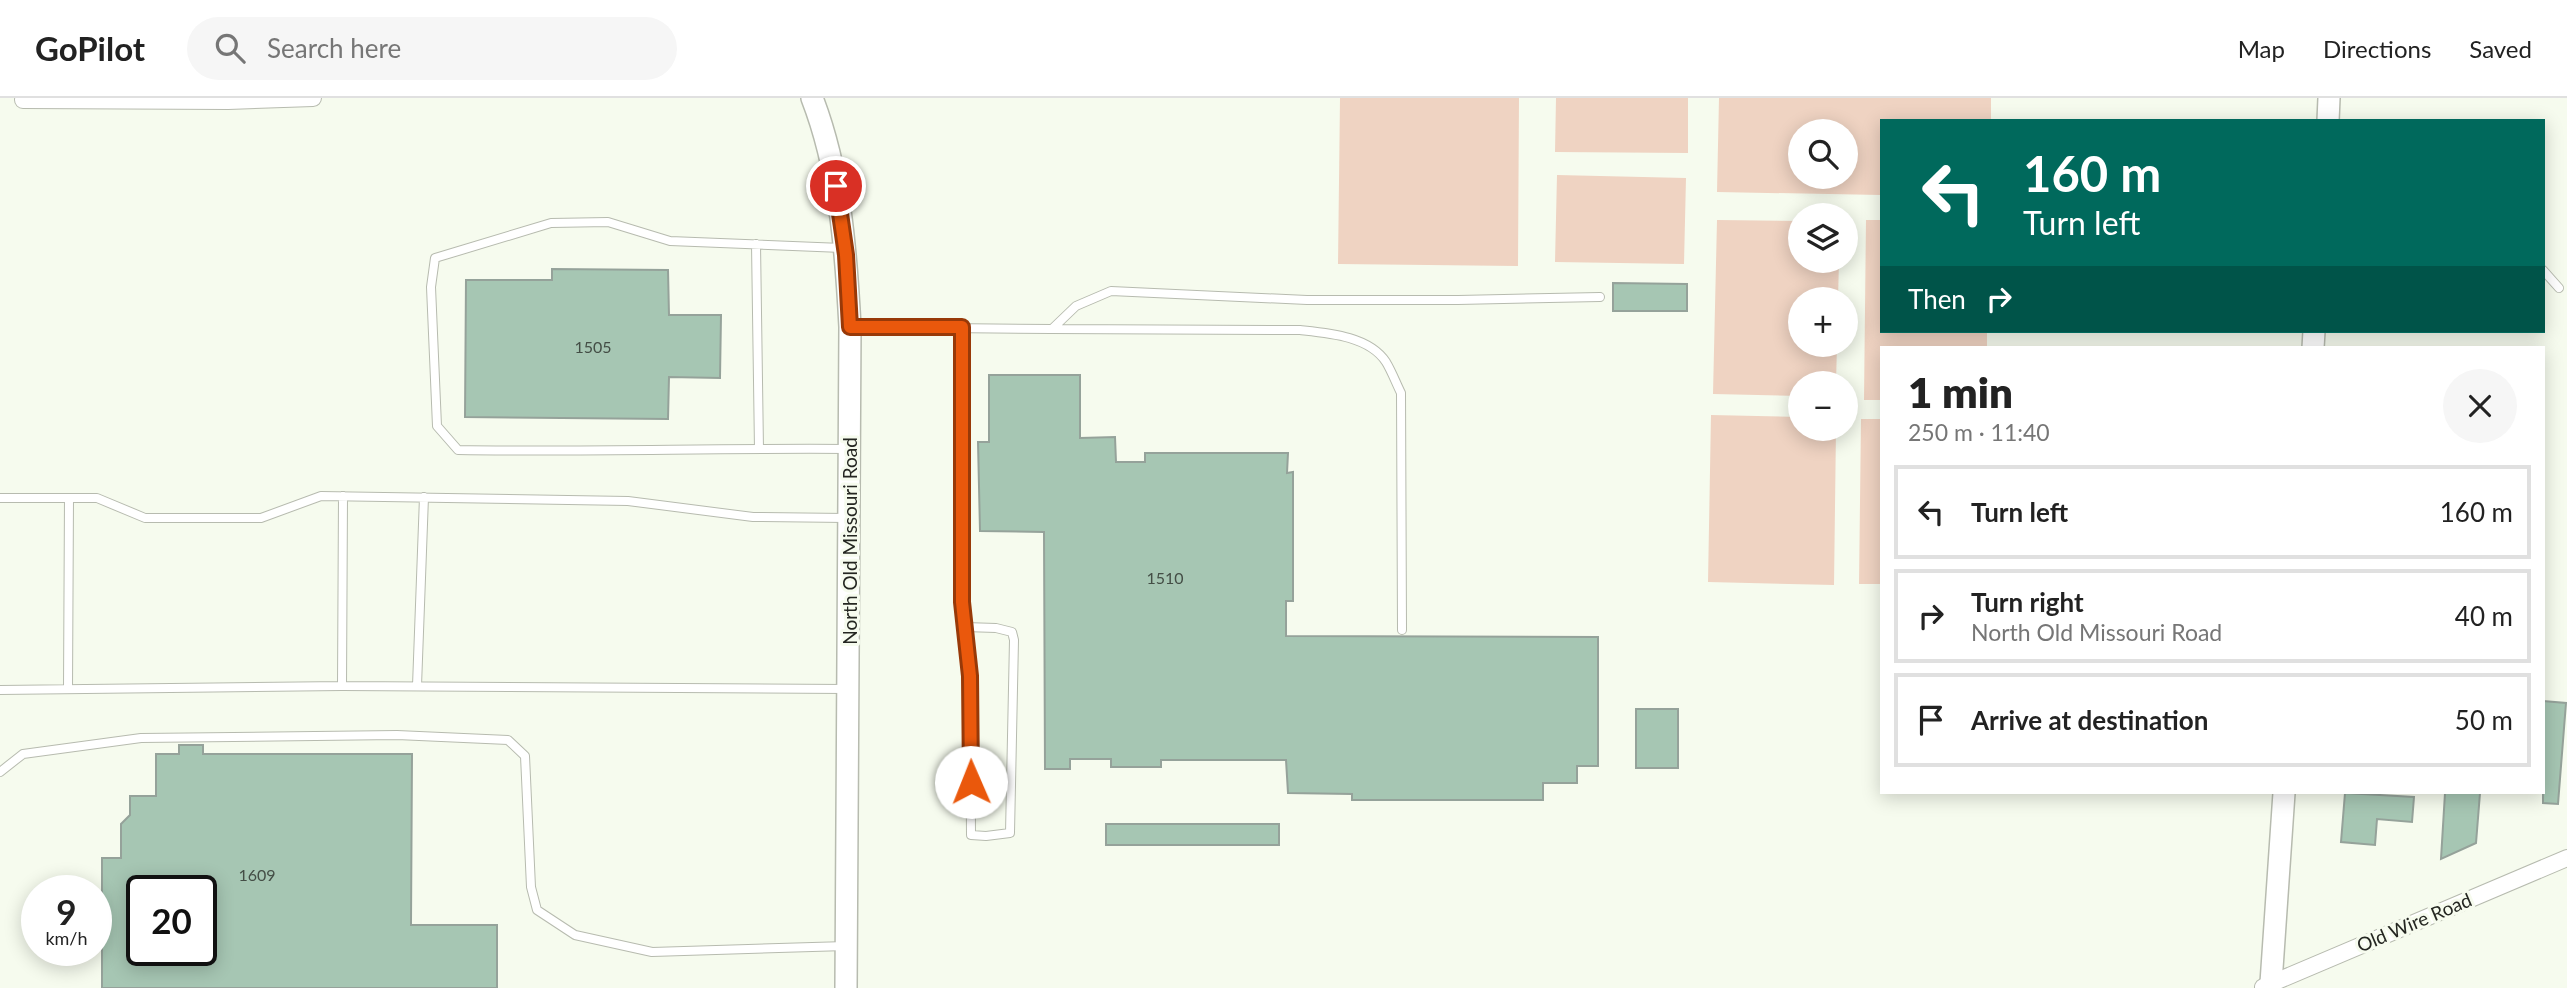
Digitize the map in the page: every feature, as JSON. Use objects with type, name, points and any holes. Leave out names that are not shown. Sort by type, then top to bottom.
[{"type":"main road","name":"North Old Missouri Road","points":[[812,98],[836,186],[845,248],[850,327],[846,988]]},
{"type":"main road","points":[[2328,119],[2329,98]]},
{"type":"main road","points":[[2268,986],[2284,794]]},
{"type":"street","points":[[23,100],[228,101],[313,98]]},
{"type":"street","name":"Old Wire Road","points":[[2268,986],[2567,858]]},
{"type":"lane","points":[[845,248],[670,241],[608,222],[551,223],[435,258],[431,287],[437,426],[458,450],[573,452],[849,449]]},
{"type":"lane","points":[[756,244],[759,449]]},
{"type":"lane","points":[[2545,273],[2559,288]]},
{"type":"lane","points":[[1052,329],[1076,306],[1111,291],[1307,300],[1600,297]]},
{"type":"lane","points":[[850,327],[1300,330],[1334,333],[1363,344],[1385,360],[1401,393],[1402,630]]},
{"type":"lane","points":[[962,327],[962,602],[970,676],[971,835],[1010,833],[1014,640],[1012,632],[996,628],[965,627]]},
{"type":"lane","points":[[0,498],[97,498],[145,518],[261,517],[321,496],[344,496],[628,501],[753,517],[849,518]]},
{"type":"lane","points":[[342,686],[344,496]]},
{"type":"lane","points":[[68,689],[69,498]]},
{"type":"lane","points":[[417,686],[424,498]]},
{"type":"lane","points":[[0,690],[342,686],[848,689]]},
{"type":"lane","points":[[0,772],[23,754],[141,738],[397,735],[508,740],[525,756],[531,887],[537,910],[575,935],[652,952],[846,946]]},
{"type":"shaded area","points":[[1340,98],[1519,98],[1518,266],[1338,264]]},
{"type":"shaded area","points":[[1556,98],[1688,98],[1688,153],[1555,152]]},
{"type":"shaded area","points":[[1719,98],[1991,98],[1991,119],[1880,119],[1880,195],[1717,192]]},
{"type":"shaded area","points":[[1557,175],[1686,178],[1684,264],[1555,262]]},
{"type":"shaded area","points":[[1717,220],[1788,221],[1788,273],[1839,273],[1838,287],[1788,287],[1788,357],[1837,357],[1836,371],[1788,371],[1788,396],[1713,394]]},
{"type":"shaded area","points":[[1866,220],[1880,220],[1880,333],[1987,333],[1987,346],[1880,346],[1880,400],[1864,400]]},
{"type":"shaded area","points":[[1711,415],[1788,417],[1788,441],[1836,441],[1834,585],[1708,582]]},
{"type":"shaded area","points":[[1861,419],[1880,419],[1880,584],[1859,584]]},
{"type":"building","points":[[552,269],[668,270],[669,315],[721,315],[720,378],[669,377],[668,419],[465,417],[466,280],[552,280]]},
{"type":"building","points":[[1613,283],[1687,284],[1687,311],[1613,311]]},
{"type":"building","points":[[989,375],[1080,375],[1080,438],[1115,437],[1116,462],[1145,462],[1145,453],[1288,453],[1287,473],[1293,472],[1293,601],[1286,601],[1286,636],[1598,637],[1598,766],[1577,766],[1577,783],[1543,783],[1543,800],[1352,800],[1352,794],[1288,793],[1286,760],[1161,760],[1161,767],[1111,767],[1111,759],[1070,759],[1070,769],[1045,769],[1044,532],[980,531],[978,442],[989,442]]},
{"type":"building","points":[[2545,701],[2566,703],[2558,804],[2543,803]]},
{"type":"building","points":[[1636,709],[1678,709],[1678,768],[1636,768]]},
{"type":"building","points":[[179,745],[203,745],[203,754],[412,754],[411,925],[497,925],[497,988],[102,988],[102,966],[112,966],[112,875],[102,875],[102,858],[121,858],[121,824],[130,815],[130,796],[156,796],[156,754],[179,754]]},
{"type":"building","points":[[2345,794],[2414,797],[2412,822],[2377,819],[2375,845],[2341,842]]},
{"type":"building","points":[[2445,794],[2480,794],[2476,843],[2441,859]]},
{"type":"building","points":[[1106,824],[1279,824],[1279,845],[1106,845]]},
{"type":"route","points":[[836,186],[846,255],[850,327],[962,327],[962,602],[970,676],[971,782]]}]
